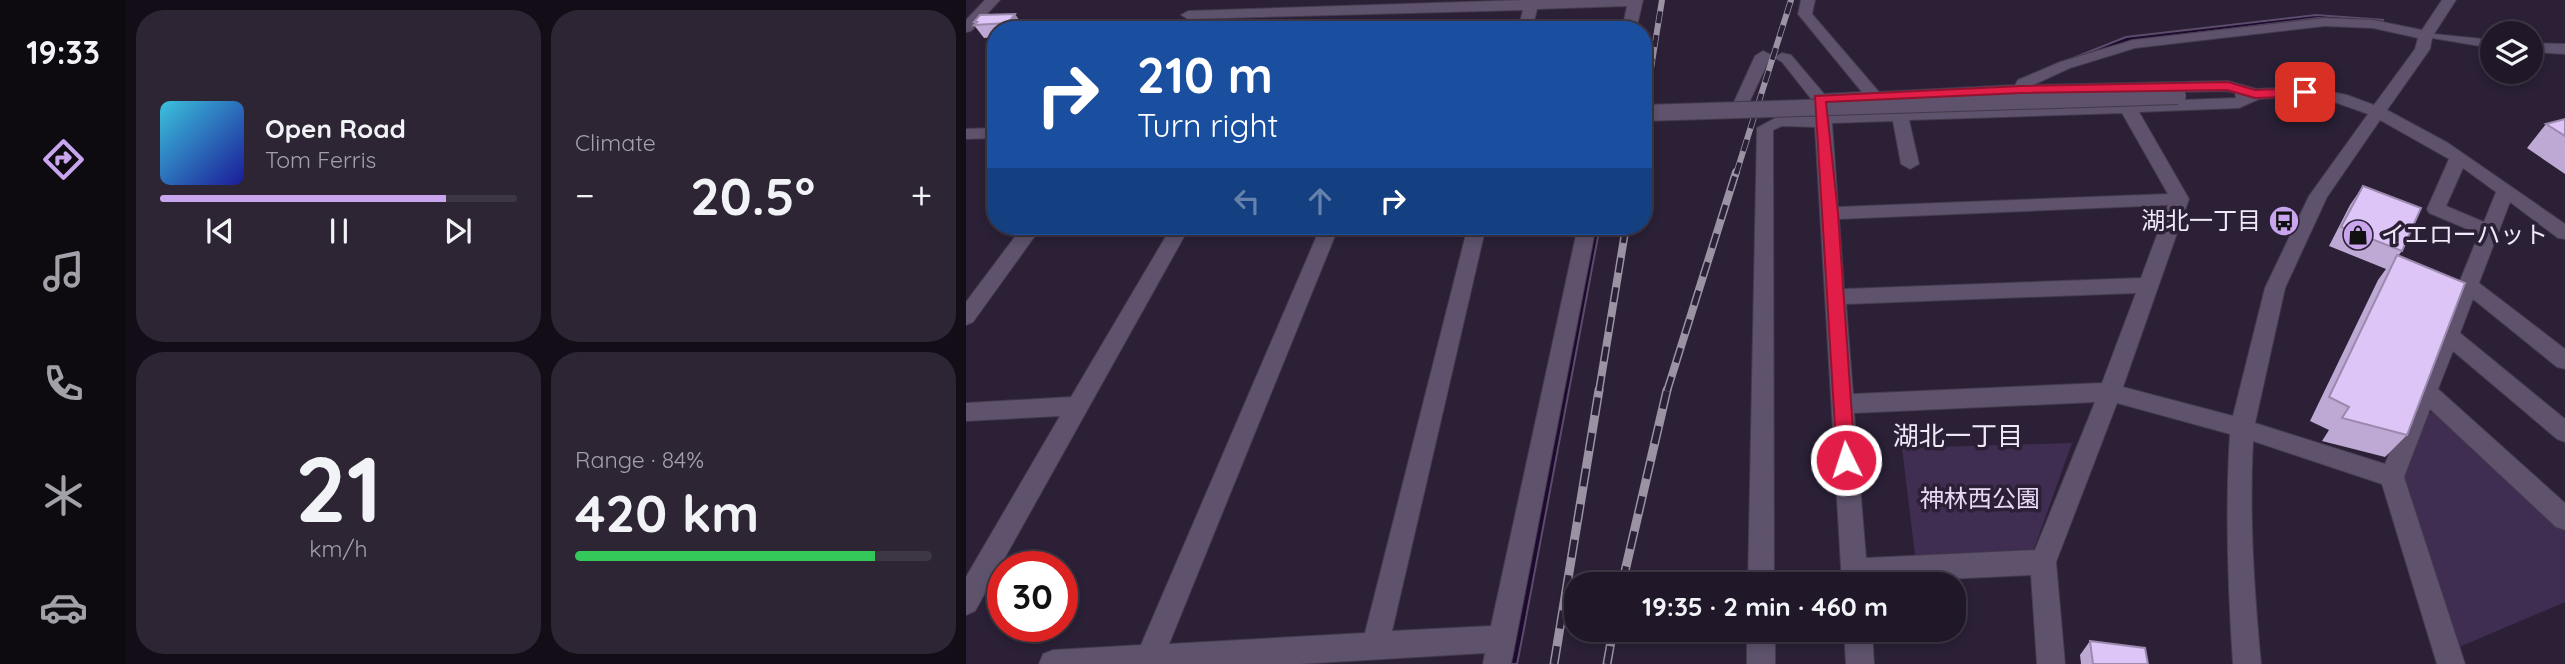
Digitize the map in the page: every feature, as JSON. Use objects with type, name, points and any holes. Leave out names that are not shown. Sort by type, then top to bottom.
[{"type":"street","points":[[966,28],[993,0]]},
{"type":"street","points":[[1184,21],[1199,0]]},
{"type":"street","points":[[1808,0],[1805,14],[1874,96]]},
{"type":"street","points":[[2429,41],[2449,0]]},
{"type":"street","points":[[2248,664],[2238,495],[2242,428],[2272,301],[2294,243],[2318,196],[2429,41],[2466,0]]},
{"type":"street","points":[[1188,15],[1307,6],[1636,1],[1631,21]]},
{"type":"street","points":[[1527,21],[1532,3]]},
{"type":"street","points":[[2021,90],[2024,83],[2065,65],[2133,44],[2325,22],[2373,24],[2429,41],[2480,43]]},
{"type":"street","points":[[2543,48],[2565,49]]},
{"type":"street","points":[[1742,102],[1763,56],[1786,58],[1819,99],[1831,213],[1854,572]]},
{"type":"street","points":[[1819,99],[2021,90],[2228,86],[2255,94]]},
{"type":"street","points":[[1652,113],[2305,92],[2378,113],[2409,127],[2565,233]]},
{"type":"street","points":[[1761,572],[1765,128],[1779,121],[2239,103],[2255,94]]},
{"type":"street","points":[[2051,664],[2043,562],[2110,392],[2180,199],[2128,108]]},
{"type":"street","points":[[1900,115],[1910,164]]},
{"type":"street","points":[[2458,159],[2436,209],[2489,231]]},
{"type":"street","points":[[2451,664],[2392,477],[2505,192]]},
{"type":"street","points":[[1831,213],[2180,199]]},
{"type":"street","points":[[966,317],[1027,235]]},
{"type":"street","points":[[966,602],[1176,235]]},
{"type":"street","points":[[1148,662],[1326,235]]},
{"type":"street","points":[[1375,646],[1475,235]]},
{"type":"street","points":[[1053,664],[1148,662],[1375,646],[1500,652],[1585,235]]},
{"type":"street","points":[[2467,284],[2565,361]]},
{"type":"street","points":[[1836,297],[2149,285]]},
{"type":"street","points":[[2448,335],[2565,432]]},
{"type":"street","points":[[1842,404],[2110,392],[2242,428],[2392,477]]},
{"type":"street","points":[[2427,392],[2565,519]]},
{"type":"street","points":[[966,412],[1078,406]]},
{"type":"street","points":[[1925,572],[2043,562]]},
{"type":"street","points":[[1761,642],[1761,664]]},
{"type":"street","points":[[1859,642],[1860,664]]},
{"type":"green space","points":[[2428,412],[2442,415],[2565,529],[2565,602],[2457,648],[2402,482]]},
{"type":"green space","name":"神林西公園","points":[[2072,443],[2034,549],[1915,555],[1902,448]]},
{"type":"shaded area","points":[[2316,15],[2383,20],[2382,23],[2318,18],[2130,41],[2026,81],[2018,80],[2126,37]]},
{"type":"shaded area","points":[[1589,235],[1598,235],[1517,664],[1503,664]]},
{"type":"building","points":[[1015,14],[1010,21],[987,21],[987,24],[974,25],[980,15]]},
{"type":"building","points":[[2565,119],[2565,136],[2546,124]]},
{"type":"building","points":[[2363,186],[2421,208],[2402,251],[2341,227]]},
{"type":"building","points":[[2397,255],[2465,283],[2407,435],[2342,418],[2349,407],[2329,397]]},
{"type":"building","points":[[2090,641],[2145,648],[2148,664],[2093,664]]},
{"type":"railway","points":[[1652,62],[1662,0]]},
{"type":"railway","points":[[1736,174],[1791,0]]},
{"type":"railway","points":[[1667,391],[1736,172]]},
{"type":"railway","points":[[1599,391],[1625,235]]},
{"type":"railway","points":[[1554,664],[1599,390]]},
{"type":"railway","points":[[1625,572],[1667,390]]},
{"type":"railway","points":[[1607,664],[1611,642]]},
{"type":"place","name":"湖北一丁目","points":[[2284,221]]},
{"type":"place","name":"イエローハット","points":[[2358,235]]},
{"type":"district","name":"湖北一丁目","points":[[1958,436]]},
{"type":"route","points":[[1846,460],[1831,213],[1819,99],[2021,90],[2228,86],[2255,94],[2305,92]]}]
